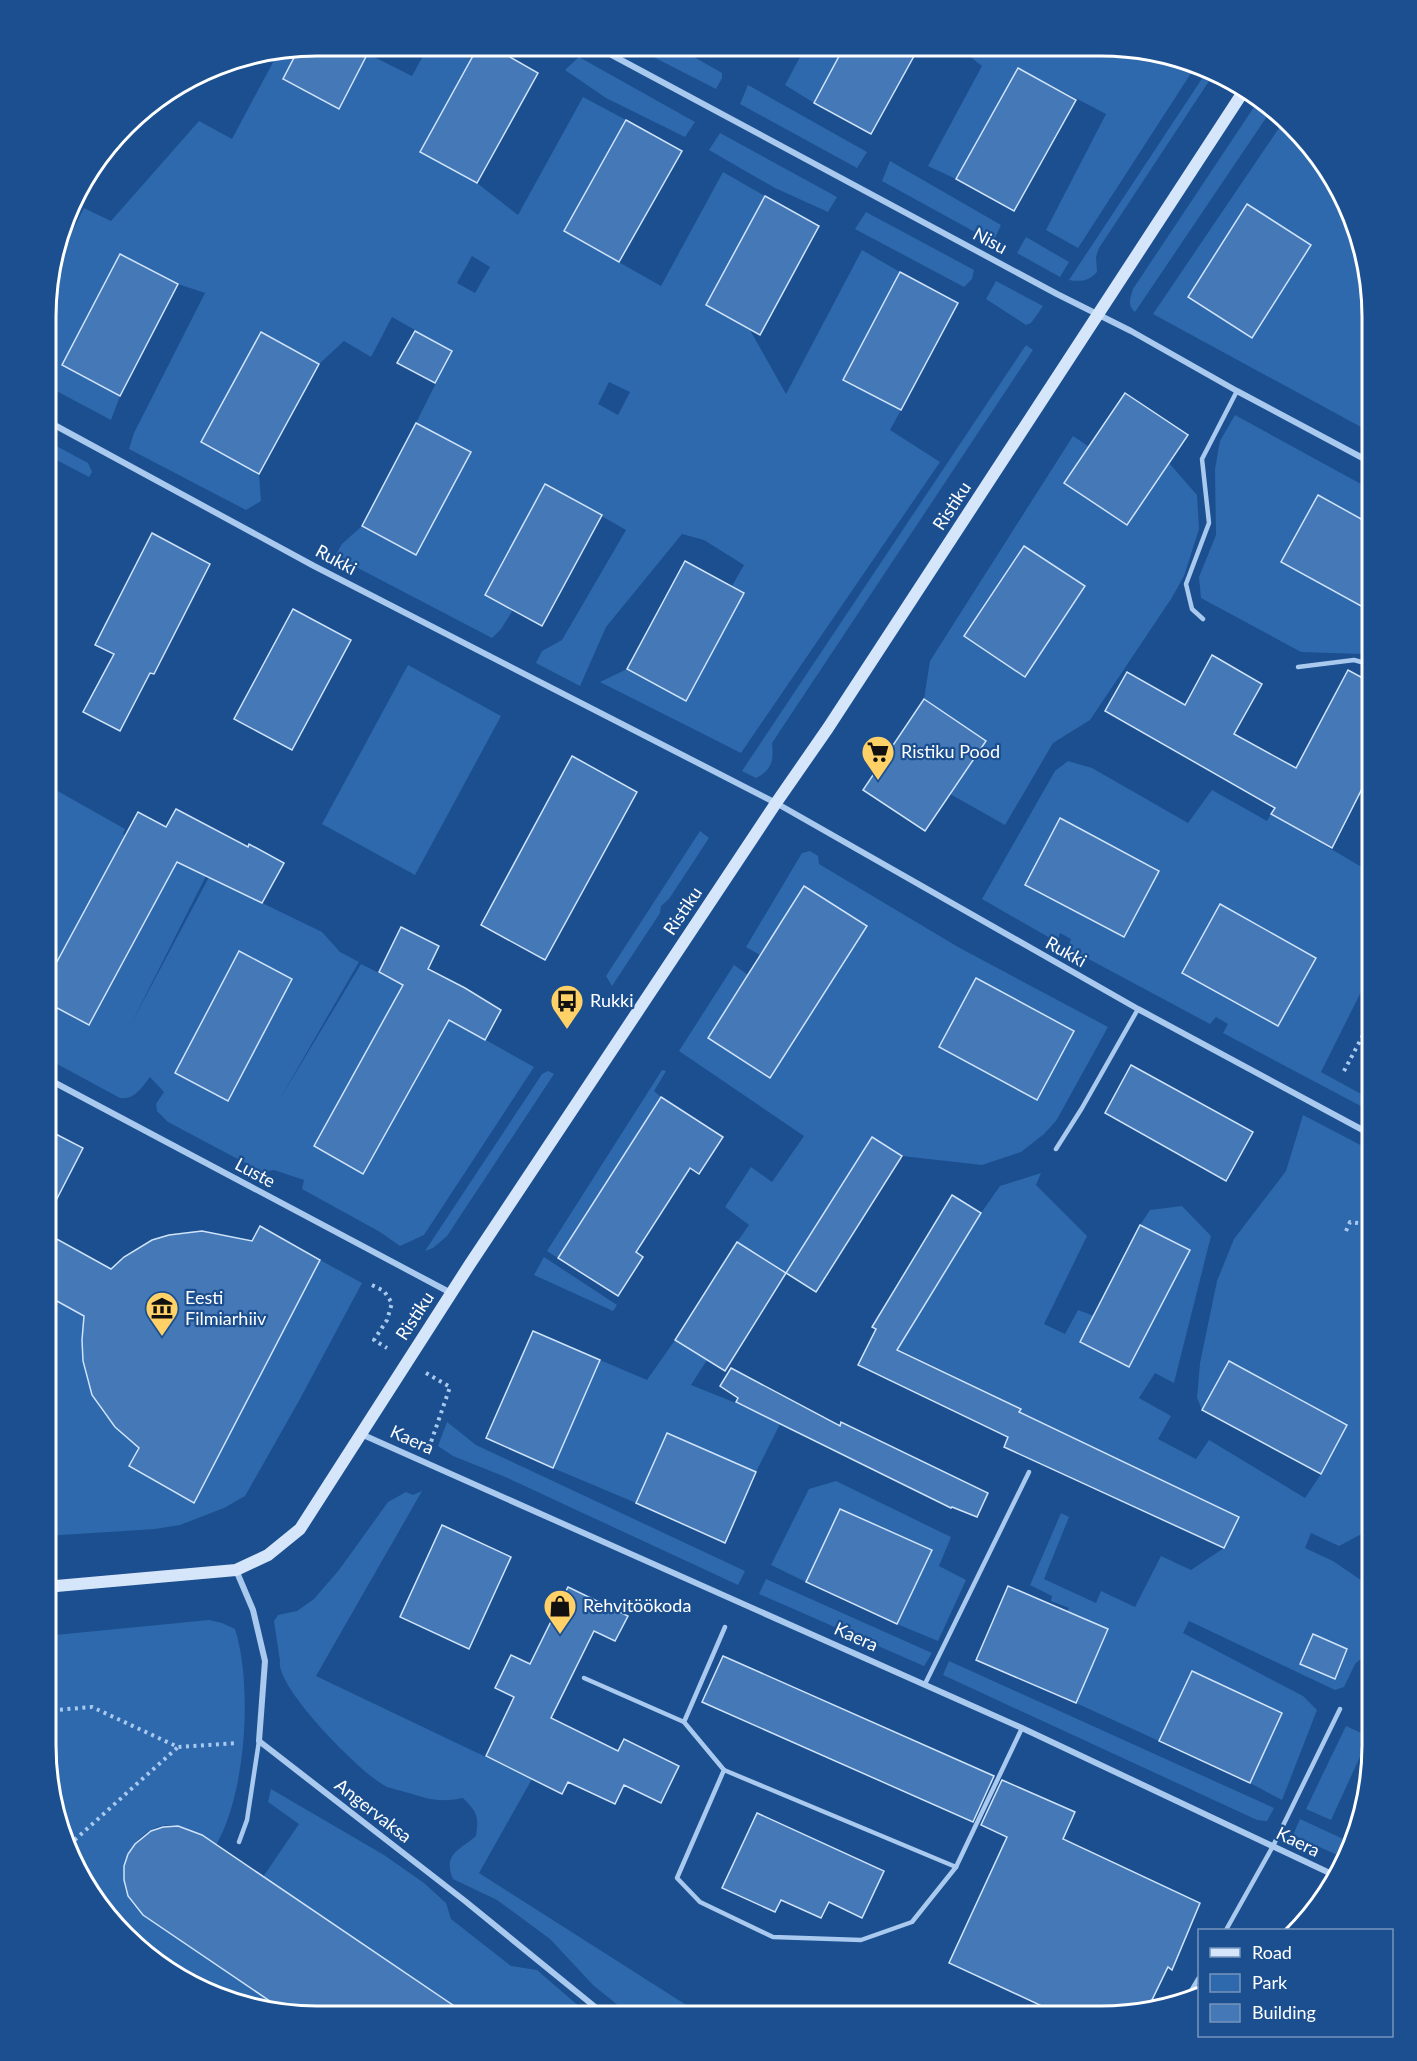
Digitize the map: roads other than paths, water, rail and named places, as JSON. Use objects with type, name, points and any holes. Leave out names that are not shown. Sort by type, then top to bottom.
[{"type":"street","name":"Nisu","points":[[613,56],[1026,278],[1098,314],[1362,458]]},
{"type":"street","name":"Ristiku","points":[[56,1586],[236,1570],[268,1555],[300,1529],[451,1294],[828,728],[1240,96]]},
{"type":"street","name":"Rukki","points":[[56,426],[314,566],[776,803],[1138,1009],[1362,1130]]},
{"type":"street","name":"Luste","points":[[56,1083],[451,1294]]},
{"type":"street","name":"Kaera","points":[[361,1434],[925,1684],[1328,1872]]},
{"type":"street","points":[[236,1570],[253,1610],[265,1661],[259,1741]]},
{"type":"street","name":"Angervaksa","points":[[259,1741],[465,1901],[594,2006]]},
{"type":"lane","points":[[1203,619],[1192,609],[1186,584],[1209,523],[1202,459],[1237,391]]},
{"type":"lane","points":[[1298,667],[1354,660],[1362,662]]},
{"type":"lane","points":[[1056,1149],[1138,1009]]},
{"type":"lane","points":[[925,1684],[1029,1473]]},
{"type":"lane","points":[[684,1722],[724,1627]]},
{"type":"lane","points":[[584,1678],[684,1722],[724,1770],[956,1867]]},
{"type":"lane","points":[[1227,1929],[1273,1846],[1340,1709]]},
{"type":"lane","points":[[724,1770],[677,1878],[700,1902],[773,1937],[861,1940],[912,1922],[956,1867],[1022,1728]]},
{"type":"lane","points":[[239,1842],[248,1820],[259,1741]]},
{"type":"place","name":"Ristiku Pood","points":[[878,781]]},
{"type":"place","name":"Rukki","points":[[567,1030]]},
{"type":"place","name":"Eesti Filmiarhiiv","points":[[162,1337]]},
{"type":"place","name":"Rehvitöökoda","points":[[560,1635]]}]
